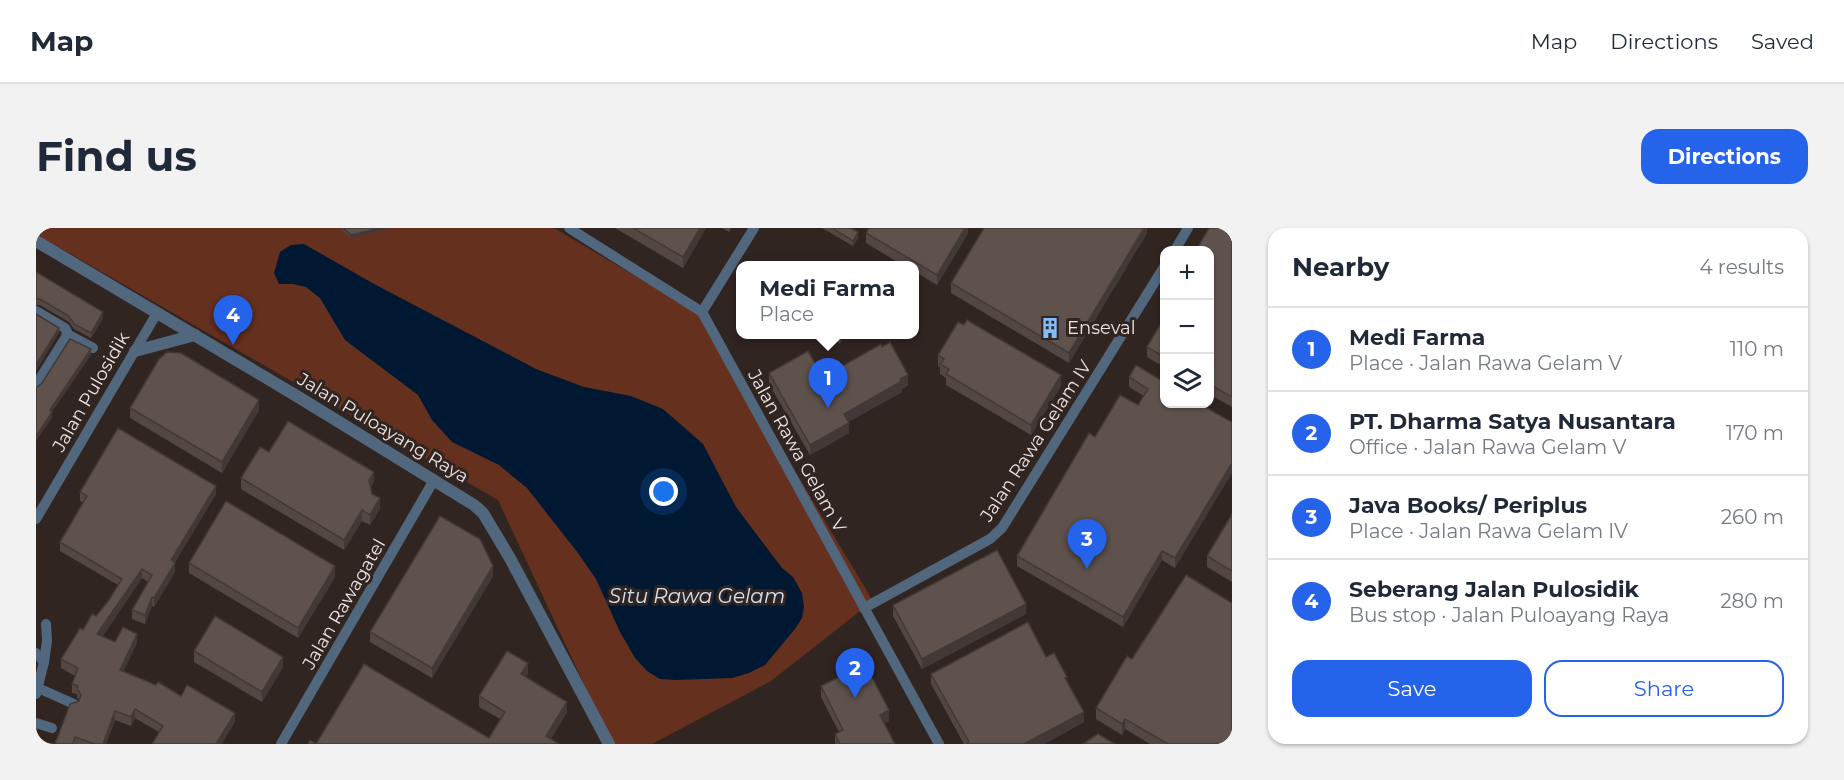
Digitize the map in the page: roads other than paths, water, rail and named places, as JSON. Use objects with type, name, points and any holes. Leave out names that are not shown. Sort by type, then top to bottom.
[{"type":"street","name":"Jalan Rawa Gelam V","points":[[568,228],[702,312],[939,744]]},
{"type":"street","points":[[702,312],[754,228]]},
{"type":"street","points":[[1177,246],[1188,228]]},
{"type":"street","name":"Jalan Puloayang Raya","points":[[36,241],[462,497],[483,513],[511,560],[609,744]]},
{"type":"street","name":"Jalan Rawa Gelam IV","points":[[864,608],[990,539],[1002,528],[1160,273]]},
{"type":"street","points":[[36,311],[65,328],[67,334],[93,348]]},
{"type":"street","name":"Jalan Pulosidik","points":[[36,519],[157,313]]},
{"type":"street","points":[[36,385],[67,334]]},
{"type":"street","points":[[135,351],[195,335]]},
{"type":"street","name":"Jalan Rawagatel","points":[[281,744],[434,480]]},
{"type":"street","points":[[46,624],[47,641],[37,691],[74,704]]},
{"type":"street","points":[[36,653],[44,662]]},
{"type":"street","points":[[36,723],[52,728]]},
{"type":"water","name":"Situ Rawa Gelam","points":[[304,244],[376,285],[536,369],[584,387],[631,396],[663,409],[703,444],[736,507],[782,568],[793,577],[802,593],[804,607],[802,618],[765,665],[732,678],[660,679],[647,671],[635,658],[620,632],[596,579],[527,488],[499,465],[452,442],[432,420],[418,395],[345,340],[320,298],[306,287],[279,284],[274,273],[280,252],[291,245]]},
{"type":"place","name":"Enseval","points":[[1050,328]]},
{"type":"place","name":"Seberang Jalan Pulosidik","points":[[233,345]]},
{"type":"place","name":"Medi Farma","points":[[828,408]]},
{"type":"place","name":"Java Books/ Periplus","points":[[1087,569]]},
{"type":"place","name":"PT. Dharma Satya Nusantara","points":[[855,698]]}]
